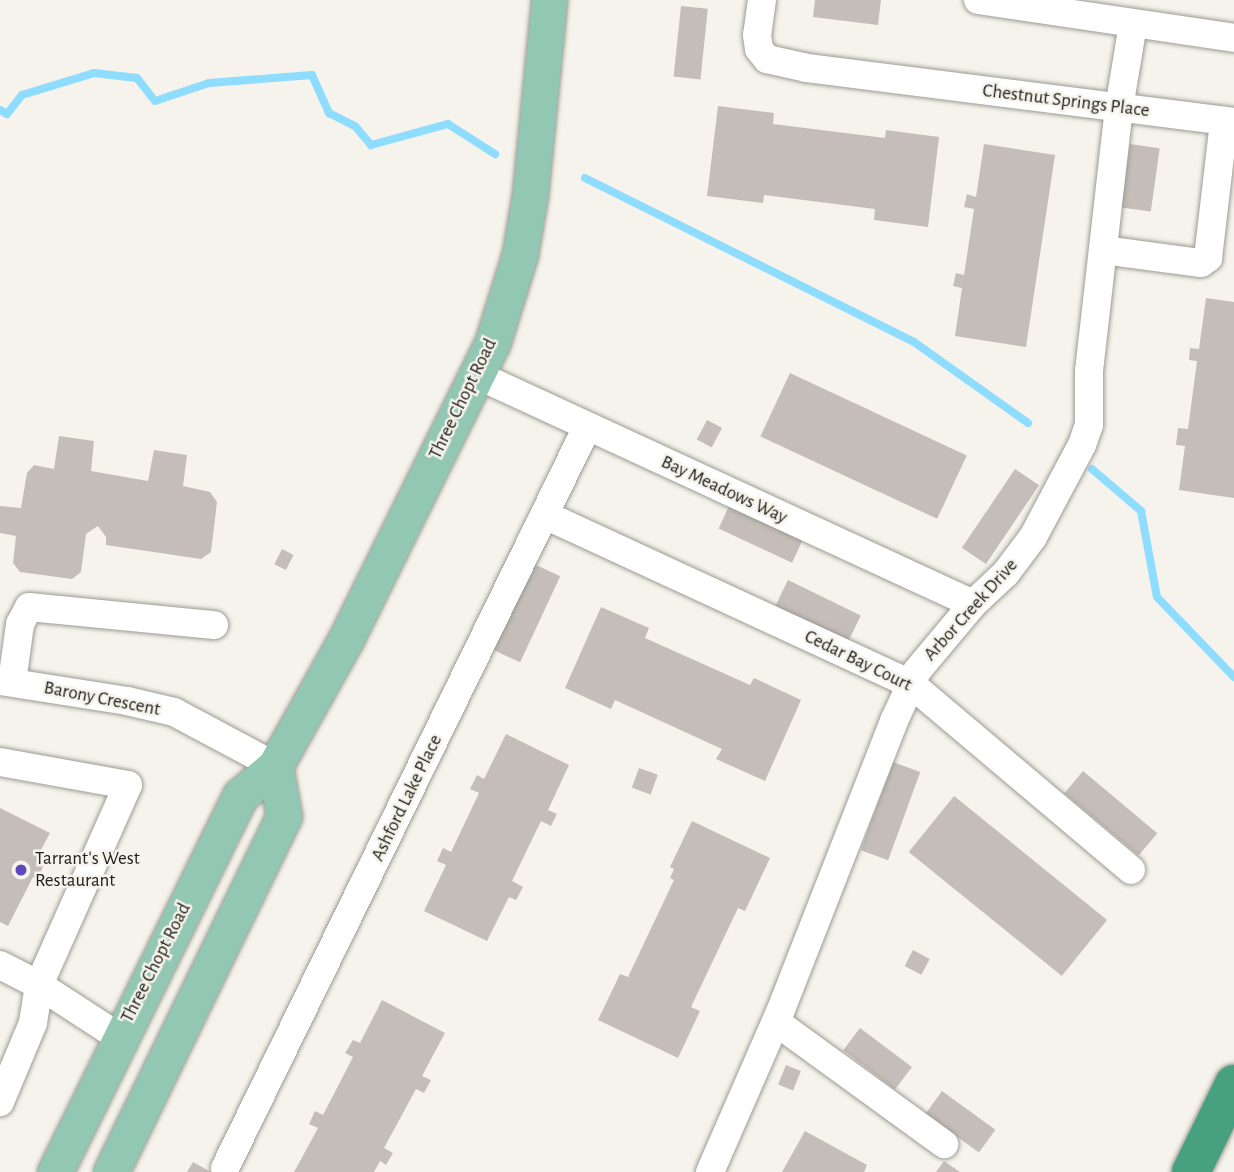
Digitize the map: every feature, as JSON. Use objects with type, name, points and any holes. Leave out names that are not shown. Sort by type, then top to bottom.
[{"type":"highway","points":[[1191,1172],[1234,1084]]},
{"type":"main road","name":"Three Chopt Road","points":[[55,1172],[119,1037],[240,796],[275,766],[345,641],[492,344],[520,254],[537,144],[549,0]]},
{"type":"main road","points":[[111,1172],[284,816],[275,766]]},
{"type":"street","name":"Chestnut Springs Place","points":[[762,0],[757,35],[759,49],[767,59],[807,68],[1229,121]]},
{"type":"street","points":[[978,0],[1234,38]]},
{"type":"street","name":"Arbor Creek Drive","points":[[710,1172],[776,1022],[911,684],[918,671],[973,604],[1006,573],[1033,537],[1082,445],[1089,425],[1089,371],[1119,108],[1133,24]]},
{"type":"street","points":[[1103,250],[1200,262],[1208,257],[1229,121]]},
{"type":"street","name":"Bay Meadows Way","points":[[477,375],[973,604]]},
{"type":"street","name":"Ashford Lake Place","points":[[225,1168],[587,427]]},
{"type":"street","name":"Cedar Bay Court","points":[[545,515],[911,684],[1131,870]]},
{"type":"street","points":[[6,682],[20,624],[29,607],[214,625]]},
{"type":"street","name":"Barony Crescent","points":[[6,682],[127,701],[174,712],[275,766]]},
{"type":"street","points":[[0,762],[128,785],[38,985],[33,1023],[0,1102]]},
{"type":"street","points":[[0,965],[38,985],[119,1037]]},
{"type":"street","points":[[776,1022],[944,1144]]},
{"type":"building","points":[[815,0],[881,0],[878,25],[813,17]]},
{"type":"building","points":[[681,6],[708,9],[700,79],[674,77]]},
{"type":"building","points":[[718,106],[774,113],[773,124],[885,138],[886,130],[939,137],[928,227],[874,220],[875,209],[764,195],[763,203],[707,196]]},
{"type":"building","points":[[984,144],[1055,155],[1026,347],[955,336],[962,288],[953,286],[956,273],[964,275],[974,209],[964,207],[967,194],[976,197]]},
{"type":"building","points":[[1130,144],[1160,148],[1151,212],[1121,207]]},
{"type":"building","points":[[1206,298],[1234,302],[1234,498],[1179,490],[1185,446],[1176,445],[1178,428],[1188,429],[1197,361],[1189,360],[1190,348],[1199,349]]},
{"type":"building","points":[[790,373],[967,455],[937,519],[760,436]]},
{"type":"building","points":[[707,420],[722,428],[712,447],[697,439]]},
{"type":"building","points":[[59,436],[94,441],[91,471],[148,481],[154,450],[187,455],[183,486],[210,492],[217,502],[211,552],[201,559],[106,545],[106,537],[98,526],[86,534],[81,572],[72,579],[20,572],[13,563],[16,536],[0,533],[0,506],[21,508],[27,473],[34,465],[54,469]]},
{"type":"building","points":[[1015,469],[1039,485],[986,564],[962,548]]},
{"type":"building","points":[[730,504],[803,538],[792,563],[719,528]]},
{"type":"building","points":[[282,549],[294,555],[286,570],[274,564]]},
{"type":"building","points":[[534,564],[560,576],[520,662],[494,650]]},
{"type":"building","points":[[788,580],[861,616],[848,642],[775,607]]},
{"type":"building","points":[[601,607],[649,628],[645,638],[750,685],[754,678],[801,700],[765,781],[716,759],[722,749],[615,700],[611,709],[565,688]]},
{"type":"building","points":[[506,734],[569,765],[548,810],[557,814],[551,826],[541,821],[512,881],[523,887],[516,900],[509,897],[487,941],[424,911],[446,865],[437,861],[443,848],[451,852],[479,793],[470,789],[477,775],[484,779]]},
{"type":"building","points":[[893,762],[920,772],[888,860],[861,850]]},
{"type":"building","points":[[639,768],[658,775],[651,795],[632,788]]},
{"type":"building","points":[[1083,771],[1157,833],[1139,856],[1064,793]]},
{"type":"building","points":[[954,796],[1107,920],[1062,976],[909,852]]},
{"type":"building","name":"Tarrant's West Restaurant","points":[[0,808],[50,833],[41,850],[45,851],[40,861],[45,863],[37,879],[33,877],[8,926],[0,922]]},
{"type":"building","points":[[692,821],[770,858],[745,911],[738,908],[691,1007],[700,1011],[678,1058],[598,1020],[620,974],[628,977],[674,880],[670,878],[674,869],[670,867]]},
{"type":"building","points":[[913,950],[930,959],[921,975],[905,966]]},
{"type":"building","points":[[382,1000],[445,1033],[422,1076],[431,1080],[424,1093],[416,1089],[384,1148],[393,1153],[386,1165],[380,1161],[374,1172],[294,1172],[318,1128],[309,1124],[315,1111],[323,1115],[353,1057],[345,1053],[353,1040],[360,1043]]},
{"type":"building","points":[[860,1028],[912,1067],[895,1089],[843,1050]]},
{"type":"building","points":[[786,1065],[801,1071],[793,1090],[778,1084]]},
{"type":"building","points":[[942,1091],[995,1130],[979,1152],[926,1114]]},
{"type":"building","points":[[805,1131],[867,1165],[864,1172],[782,1172]]},
{"type":"building","points":[[944,1161],[960,1172],[936,1172]]},
{"type":"building","points":[[193,1162],[211,1172],[187,1172]]},
{"type":"waterway","points":[[0,110],[7,114],[22,95],[94,73],[137,78],[155,101],[209,83],[312,75],[329,113],[355,126],[371,145],[448,124],[495,154]]},
{"type":"waterway","points":[[585,178],[914,342],[1028,423]]},
{"type":"waterway","points":[[1092,469],[1141,511],[1157,597],[1234,677]]},
{"type":"place","name":"Tarrant's West Restaurant","points":[[21,870]]}]
